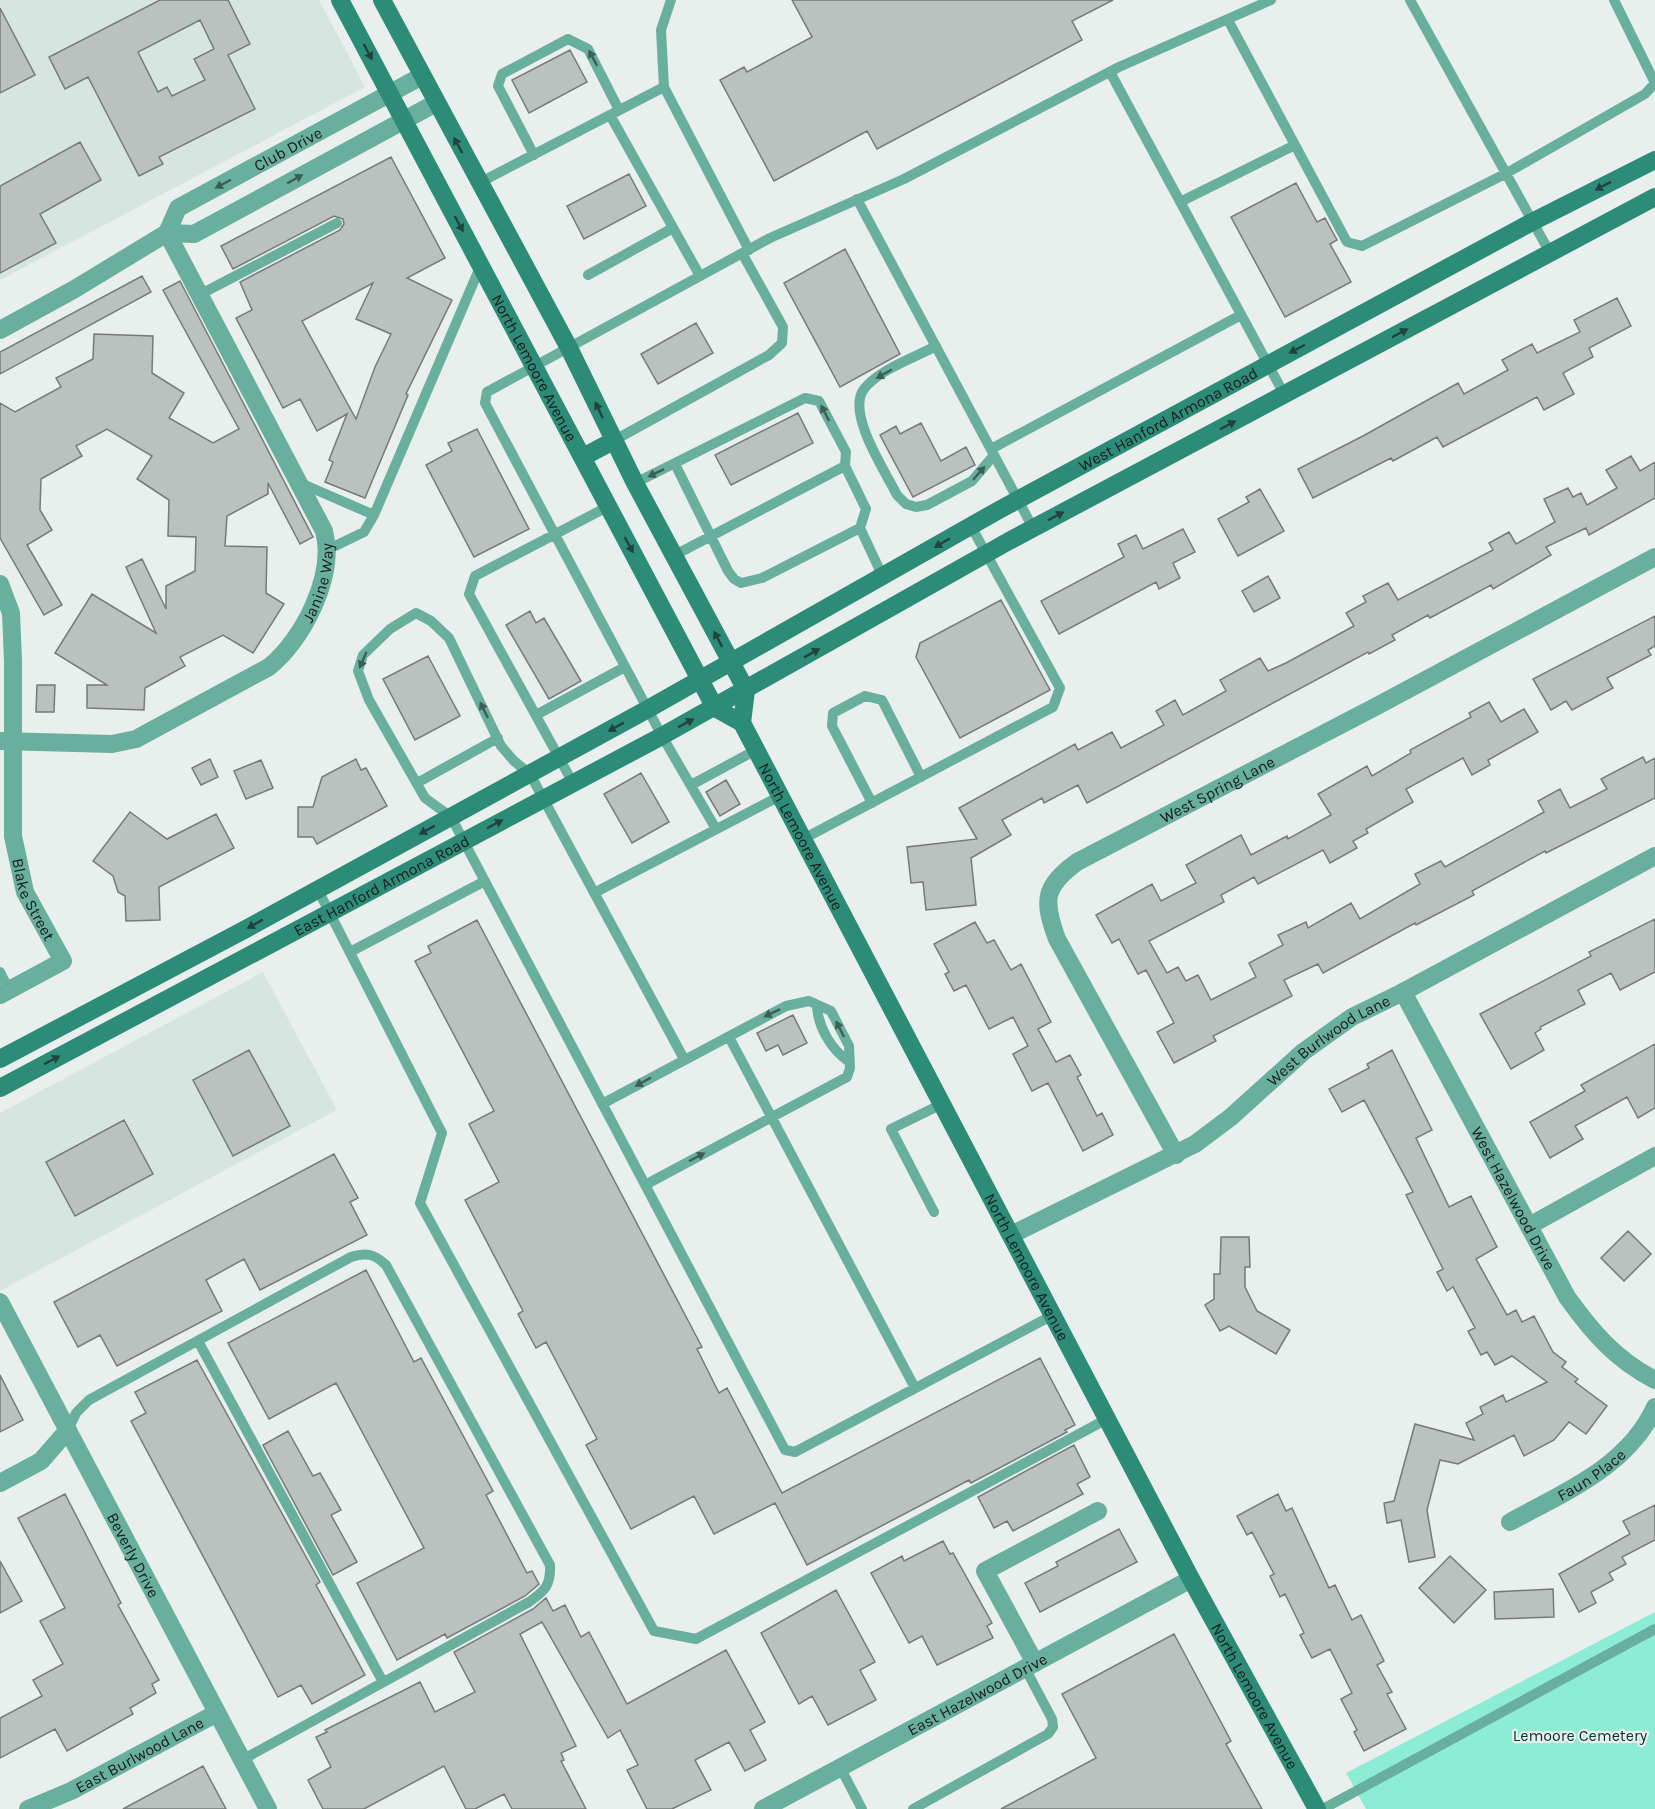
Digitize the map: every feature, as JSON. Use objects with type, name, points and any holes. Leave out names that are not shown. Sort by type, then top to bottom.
[{"type":"main road","name":"North Lemoore Avenue","points":[[340,0],[609,507],[693,685],[715,708]]},
{"type":"main road","points":[[382,0],[569,348],[613,441],[731,663],[754,686],[742,723],[715,708]]},
{"type":"main road","name":"West Hanford Armona Road","points":[[693,685],[1018,500],[1532,222],[1655,160]]},
{"type":"main road","name":"West Hanford Armona Road","points":[[754,686],[1033,528],[1655,197]]},
{"type":"main road","points":[[583,457],[613,441]]},
{"type":"main road","points":[[883,577],[897,605]]},
{"type":"main road","name":"East Hanford Armona Road","points":[[0,1059],[318,890],[693,685]]},
{"type":"main road","name":"East Hanford Armona Road","points":[[0,1088],[754,686]]},
{"type":"main road","name":"North Lemoore Avenue","points":[[742,723],[1191,1579],[1317,1809]]},
{"type":"street","name":"Club Drive","points":[[422,76],[178,208],[167,233],[194,234],[436,103]]},
{"type":"street","name":"Janine Way","points":[[6,741],[112,744],[136,739],[269,667],[285,654],[296,640],[319,590],[329,549],[324,531],[167,233]]},
{"type":"street","points":[[0,330],[73,290],[167,233]]},
{"type":"street","name":"West Spring Lane","points":[[1176,1155],[1058,939],[1046,902],[1055,882],[1077,862],[1377,706],[1655,557]]},
{"type":"street","name":"Blake Street","points":[[0,584],[11,613],[6,741],[13,836],[24,892],[63,962],[5,992]]},
{"type":"street","name":"West Burlwood Lane","points":[[1011,1235],[1176,1155],[1231,1117],[1324,1035],[1352,1017],[1403,992],[1655,856]]},
{"type":"street","name":"West Hazelwood Drive","points":[[1403,992],[1567,1296],[1592,1332],[1624,1361],[1655,1380]]},
{"type":"street","points":[[1529,1226],[1655,1156]]},
{"type":"street","name":"Beverly Drive","points":[[0,1302],[268,1809]]},
{"type":"street","name":"Faun Place","points":[[1510,1522],[1584,1481],[1620,1456],[1636,1441],[1655,1407]]},
{"type":"street","points":[[0,1483],[41,1461],[68,1430]]},
{"type":"street","points":[[1030,1665],[985,1571],[1098,1511]]},
{"type":"street","name":"East Hazelwood Drive","points":[[763,1809],[1191,1579]]},
{"type":"street","name":"East Burlwood Lane","points":[[28,1809],[71,1791],[217,1713]]},
{"type":"lane","points":[[613,441],[769,355],[782,342],[783,327],[664,87],[661,30],[671,0]]},
{"type":"lane","points":[[716,829],[662,736],[485,403],[487,392],[745,252],[904,179],[1110,72],[1271,0]]},
{"type":"lane","points":[[1410,0],[1550,253]]},
{"type":"lane","points":[[1228,20],[1347,242],[1362,246],[1505,174],[1645,94],[1654,83],[1614,0]]},
{"type":"lane","points":[[534,155],[498,86],[502,74],[568,39],[588,49],[615,113],[700,276]]},
{"type":"lane","points":[[1110,72],[1284,394]]},
{"type":"lane","points":[[479,183],[664,87]]},
{"type":"lane","points":[[1180,202],[1295,145]]},
{"type":"lane","points":[[857,199],[1033,528]]},
{"type":"lane","points":[[199,295],[337,223]]},
{"type":"lane","points":[[588,275],[673,228]]},
{"type":"lane","points":[[329,549],[364,532],[374,515],[481,265]]},
{"type":"lane","points":[[936,346],[877,377],[863,390],[858,404],[860,420],[897,495],[906,504],[916,507],[927,505],[972,481],[992,452],[1241,315]]},
{"type":"lane","points":[[635,483],[805,398],[819,401],[846,452],[845,466],[866,509],[860,528],[883,577]]},
{"type":"lane","points":[[675,464],[734,579],[747,583],[860,528]]},
{"type":"lane","points":[[673,556],[845,466]]},
{"type":"lane","points":[[298,482],[374,515]]},
{"type":"lane","points":[[573,783],[469,594],[475,576],[609,507]]},
{"type":"lane","points":[[803,839],[1053,707],[1060,688],[971,526]]},
{"type":"lane","points":[[684,1059],[530,774],[514,761],[498,738],[449,638],[431,621],[416,613],[390,629],[363,655],[358,671],[369,700],[425,798],[452,817],[784,1450],[795,1452],[1053,1315]]},
{"type":"lane","points":[[536,715],[626,667]]},
{"type":"lane","points":[[872,803],[832,726],[833,713],[865,696],[882,700],[921,777]]},
{"type":"lane","points":[[417,783],[498,738]]},
{"type":"lane","points":[[691,785],[756,750]]},
{"type":"lane","points":[[594,893],[780,796]]},
{"type":"lane","points":[[350,952],[485,882]]},
{"type":"lane","points":[[318,890],[442,1133],[420,1203],[654,1631],[696,1639],[1107,1419]]},
{"type":"lane","points":[[0,972],[5,992]]},
{"type":"lane","points":[[602,1104],[786,1006],[802,1001],[817,1006],[818,1018],[836,1053],[848,1061],[849,1072],[842,1082],[645,1185]]},
{"type":"lane","points":[[729,1037],[915,1388]]},
{"type":"lane","points":[[934,1212],[891,1129],[942,1104]]},
{"type":"lane","points":[[68,1430],[76,1413],[90,1400],[351,1257],[364,1253],[375,1255],[386,1264],[550,1565],[551,1579],[545,1591],[242,1760]]},
{"type":"lane","points":[[198,1341],[383,1682]]},
{"type":"lane","points":[[1323,1809],[1655,1629]]},
{"type":"lane","points":[[913,1809],[1048,1734],[1053,1727],[1052,1719],[1030,1665]]},
{"type":"lane","points":[[840,1767],[862,1809]]},
{"type":"shaded area","points":[[0,0],[319,0],[365,87],[0,280]]},
{"type":"shaded area","points":[[263,972],[337,1110],[0,1291],[0,1113]]},
{"type":"green space","name":"Lemoore Cemetery","points":[[1655,1612],[1655,1809],[1366,1809],[1346,1773]]},
{"type":"building","points":[[160,0],[228,0],[250,44],[228,55],[255,109],[159,157],[163,164],[139,176],[88,77],[65,89],[49,57]],"holes":[[[200,20],[214,49],[194,59],[205,80],[172,96],[167,87],[158,92],[138,52]]]},
{"type":"building","points":[[792,0],[1113,0],[1072,21],[1082,40],[877,149],[867,131],[774,181],[720,80],[744,67],[747,72],[812,37]]},
{"type":"building","points":[[0,8],[35,75],[0,93]]},
{"type":"building","points":[[570,50],[587,82],[529,113],[512,80]]},
{"type":"building","points":[[80,142],[101,180],[40,214],[56,243],[0,273],[0,186]]},
{"type":"building","points":[[391,157],[445,258],[407,278],[452,300],[406,394],[408,395],[365,498],[325,482],[333,462],[329,460],[347,414],[317,431],[300,399],[283,408],[236,318],[252,310],[240,282],[340,230],[344,224],[343,219],[334,216],[233,269],[221,246]],"holes":[[[373,283],[356,319],[391,334],[375,367],[356,419],[302,321]]]},
{"type":"building","points":[[629,174],[646,206],[584,239],[567,206]]},
{"type":"building","points":[[1296,183],[1317,222],[1325,218],[1337,240],[1330,244],[1351,282],[1285,317],[1231,217]]},
{"type":"building","points":[[845,249],[900,354],[840,387],[784,283]]},
{"type":"building","points":[[142,276],[151,292],[0,374],[0,352]]},
{"type":"building","points":[[180,281],[313,537],[300,544],[268,483],[268,494],[227,516],[225,546],[267,547],[266,593],[284,604],[253,653],[223,635],[180,657],[185,666],[145,688],[144,710],[87,708],[87,685],[107,685],[55,653],[92,594],[156,633],[126,567],[142,559],[166,609],[166,586],[195,571],[196,537],[168,536],[169,500],[137,479],[152,456],[107,429],[76,446],[82,456],[41,479],[40,510],[52,530],[27,545],[62,605],[44,615],[0,538],[0,403],[15,412],[61,387],[56,378],[93,359],[94,334],[153,336],[152,373],[184,393],[169,418],[213,443],[239,429],[163,290]]},
{"type":"building","points":[[1617,298],[1631,326],[1589,348],[1593,357],[1563,373],[1574,394],[1544,410],[1537,397],[1443,447],[1437,437],[1393,461],[1391,458],[1313,498],[1298,469],[1458,383],[1464,394],[1508,370],[1502,360],[1532,344],[1537,353],[1580,332],[1574,320]]},
{"type":"building","points":[[696,323],[713,353],[658,384],[641,354]]},
{"type":"building","points":[[798,413],[813,443],[731,485],[715,455]]},
{"type":"building","points":[[921,423],[941,461],[966,447],[975,465],[913,497],[880,435],[896,426],[900,434]]},
{"type":"building","points":[[477,429],[529,529],[474,557],[426,465],[452,451],[448,443]]},
{"type":"building","points":[[1631,456],[1640,471],[1655,462],[1655,498],[1589,535],[1586,528],[1546,547],[1551,555],[1493,589],[1491,585],[1430,618],[1428,615],[1392,635],[1395,640],[1369,654],[1368,652],[1087,803],[1078,785],[1044,803],[1042,798],[1002,820],[1011,835],[971,858],[976,905],[926,910],[923,882],[911,883],[907,847],[977,839],[959,808],[1075,744],[1078,750],[1112,732],[1121,748],[1164,725],[1156,711],[1175,700],[1183,715],[1226,691],[1220,680],[1260,658],[1268,671],[1286,663],[1354,626],[1346,613],[1366,602],[1363,596],[1388,583],[1398,600],[1493,550],[1489,543],[1509,532],[1516,544],[1555,522],[1544,499],[1568,488],[1573,497],[1581,493],[1587,505],[1617,488],[1606,470]]},
{"type":"building","points":[[1260,489],[1284,531],[1238,556],[1218,519],[1249,502],[1246,497]]},
{"type":"building","points":[[1183,529],[1195,552],[1173,563],[1180,578],[1159,589],[1156,582],[1059,634],[1041,601],[1124,557],[1118,544],[1136,535],[1143,549]]},
{"type":"building","points":[[1268,576],[1280,598],[1254,612],[1242,591]]},
{"type":"building","points":[[1001,600],[1050,690],[960,738],[916,657],[920,643]]},
{"type":"building","points":[[530,611],[536,623],[544,618],[581,681],[549,699],[506,625]]},
{"type":"building","points":[[1655,616],[1655,646],[1648,650],[1651,655],[1607,678],[1613,688],[1572,710],[1566,701],[1551,710],[1533,679]]},
{"type":"building","points":[[428,656],[460,716],[415,740],[383,679]]},
{"type":"building","points":[[37,685],[55,685],[54,712],[36,712]]},
{"type":"building","points":[[1489,702],[1501,722],[1524,709],[1538,732],[1488,760],[1490,765],[1472,775],[1463,758],[1406,789],[1413,802],[1366,829],[1368,833],[1353,841],[1357,848],[1330,863],[1323,850],[1258,884],[1254,877],[1221,895],[1224,902],[1149,941],[1167,973],[1178,967],[1186,981],[1198,975],[1211,1000],[1256,977],[1249,963],[1283,945],[1278,935],[1306,922],[1308,928],[1351,903],[1360,919],[1420,884],[1415,874],[1441,861],[1445,867],[1544,812],[1538,801],[1560,789],[1570,808],[1607,789],[1601,779],[1643,757],[1646,763],[1655,758],[1655,798],[1546,853],[1545,851],[1472,891],[1474,895],[1416,925],[1415,923],[1323,973],[1318,964],[1284,980],[1292,996],[1213,1036],[1216,1041],[1174,1063],[1157,1032],[1174,1023],[1146,970],[1138,974],[1119,939],[1112,943],[1096,915],[1152,884],[1161,901],[1196,883],[1186,865],[1241,835],[1251,855],[1287,836],[1288,839],[1331,815],[1318,794],[1367,766],[1372,776],[1411,753],[1410,750],[1471,717],[1469,713]]},
{"type":"building","points":[[210,759],[218,777],[201,785],[192,768]]},
{"type":"building","points":[[356,759],[361,770],[366,768],[387,806],[317,844],[313,837],[298,837],[298,807],[313,807],[322,777]]},
{"type":"building","points":[[261,760],[273,788],[246,799],[234,771]]},
{"type":"building","points":[[641,773],[669,822],[632,843],[604,794]]},
{"type":"building","points":[[726,780],[740,804],[720,816],[706,792]]},
{"type":"building","points":[[130,812],[167,839],[216,814],[234,848],[159,887],[160,920],[126,921],[125,896],[118,892],[113,876],[93,861]]},
{"type":"building","points":[[1655,919],[1655,972],[1620,990],[1611,973],[1578,990],[1585,1004],[1540,1027],[1541,1029],[1535,1033],[1544,1050],[1511,1069],[1480,1014],[1591,956],[1589,952]]},
{"type":"building","points":[[477,920],[702,1347],[697,1349],[719,1393],[727,1388],[782,1493],[1040,1358],[1075,1425],[1065,1430],[1067,1432],[971,1483],[969,1480],[807,1565],[775,1503],[714,1534],[694,1496],[631,1529],[586,1445],[597,1439],[546,1342],[536,1348],[518,1314],[523,1311],[465,1200],[499,1182],[469,1124],[494,1111],[415,961],[431,953],[428,946]]},
{"type":"building","points":[[975,922],[987,943],[994,940],[1011,970],[1021,964],[1051,1022],[1038,1029],[1056,1062],[1070,1055],[1081,1075],[1077,1077],[1097,1116],[1102,1113],[1113,1135],[1083,1151],[1048,1083],[1032,1091],[1013,1054],[1028,1046],[1013,1017],[989,1029],[966,985],[954,991],[945,974],[949,972],[934,944]]},
{"type":"building","points":[[793,1015],[807,1043],[783,1055],[778,1045],[766,1051],[757,1033]]},
{"type":"building","points":[[1655,1044],[1655,1108],[1638,1118],[1627,1097],[1575,1126],[1583,1139],[1550,1158],[1530,1122],[1585,1091],[1581,1085]]},
{"type":"building","points":[[249,1050],[290,1126],[233,1156],[193,1080]]},
{"type":"building","points":[[1392,1050],[1432,1130],[1416,1138],[1449,1207],[1471,1196],[1497,1247],[1476,1259],[1507,1315],[1516,1310],[1522,1322],[1534,1316],[1553,1352],[1566,1362],[1562,1367],[1578,1379],[1575,1382],[1607,1406],[1586,1434],[1569,1422],[1554,1440],[1524,1456],[1514,1435],[1458,1464],[1440,1460],[1427,1510],[1435,1557],[1409,1562],[1401,1520],[1387,1523],[1384,1503],[1394,1501],[1415,1424],[1474,1440],[1466,1423],[1483,1414],[1480,1407],[1503,1395],[1506,1402],[1547,1382],[1512,1356],[1495,1365],[1487,1352],[1481,1355],[1468,1331],[1475,1328],[1453,1287],[1447,1291],[1437,1272],[1443,1269],[1406,1195],[1413,1192],[1364,1100],[1342,1112],[1329,1089],[1369,1068],[1367,1064]]},
{"type":"building","points":[[124,1120],[153,1174],[75,1216],[46,1162]]},
{"type":"building","points":[[334,1154],[358,1198],[350,1202],[367,1235],[260,1290],[244,1259],[206,1280],[222,1311],[117,1366],[100,1335],[78,1347],[54,1302]]},
{"type":"building","points":[[1628,1231],[1651,1254],[1624,1281],[1601,1258]]},
{"type":"building","points":[[1221,1237],[1249,1237],[1250,1267],[1245,1267],[1245,1287],[1257,1311],[1290,1330],[1276,1354],[1229,1326],[1220,1331],[1205,1305],[1214,1299],[1214,1274],[1220,1274]]},
{"type":"building","points":[[366,1270],[414,1362],[421,1358],[493,1491],[486,1495],[527,1573],[532,1571],[539,1584],[525,1596],[447,1638],[445,1634],[397,1660],[357,1583],[424,1548],[336,1383],[269,1419],[228,1343]]},
{"type":"building","points":[[197,1360],[320,1582],[316,1585],[365,1675],[312,1704],[301,1685],[278,1697],[131,1421],[146,1413],[135,1392]]},
{"type":"building","points":[[0,1375],[23,1420],[0,1432]]},
{"type":"building","points":[[288,1431],[313,1476],[320,1473],[341,1510],[331,1515],[357,1562],[333,1575],[263,1445]]},
{"type":"building","points":[[1074,1445],[1090,1477],[1077,1484],[1083,1494],[1013,1531],[1007,1521],[994,1528],[978,1497]]},
{"type":"building","points":[[65,1494],[121,1603],[118,1605],[159,1680],[152,1684],[156,1693],[130,1708],[133,1714],[67,1751],[55,1729],[0,1758],[0,1718],[42,1696],[33,1680],[63,1664],[40,1621],[65,1608],[18,1518]]},
{"type":"building","points":[[1278,1494],[1286,1511],[1292,1508],[1329,1588],[1335,1585],[1352,1620],[1361,1615],[1384,1661],[1377,1665],[1392,1692],[1387,1694],[1406,1729],[1364,1751],[1354,1732],[1357,1730],[1341,1699],[1352,1693],[1330,1649],[1312,1658],[1300,1635],[1304,1633],[1285,1594],[1280,1597],[1270,1576],[1274,1574],[1252,1532],[1247,1535],[1237,1516]]},
{"type":"building","points":[[1655,1505],[1655,1540],[1622,1557],[1626,1564],[1609,1573],[1613,1580],[1591,1592],[1596,1603],[1579,1612],[1559,1574],[1630,1534],[1623,1521]]},
{"type":"building","points":[[1119,1529],[1137,1562],[1040,1612],[1025,1583],[1058,1566],[1056,1562]]},
{"type":"building","points":[[943,1541],[950,1554],[953,1553],[992,1623],[987,1626],[993,1638],[937,1665],[922,1636],[909,1643],[871,1573],[902,1556],[904,1561]]},
{"type":"building","points":[[1450,1556],[1486,1590],[1454,1623],[1419,1588]]},
{"type":"building","points":[[0,1561],[22,1601],[0,1613]]},
{"type":"building","points":[[1553,1589],[1554,1617],[1495,1619],[1494,1592]]},
{"type":"building","points":[[836,1590],[875,1662],[860,1670],[876,1700],[828,1725],[812,1696],[799,1704],[761,1633]]},
{"type":"building","points":[[546,1598],[553,1611],[565,1605],[581,1637],[589,1632],[627,1704],[726,1650],[765,1722],[750,1730],[766,1760],[745,1771],[729,1742],[695,1760],[711,1790],[672,1809],[647,1809],[627,1770],[638,1765],[620,1730],[608,1738],[542,1622],[520,1634],[576,1746],[561,1753],[564,1760],[561,1761],[586,1809],[512,1809],[504,1794],[475,1809],[466,1809],[444,1766],[364,1809],[323,1809],[308,1780],[331,1767],[316,1737],[327,1732],[325,1730],[420,1682],[435,1712],[475,1692],[454,1652],[533,1609]]},
{"type":"building","points":[[1174,1634],[1231,1741],[1226,1744],[1262,1809],[1001,1809],[1096,1758],[1062,1694]]},
{"type":"building","points":[[203,1766],[226,1809],[123,1809]]}]
